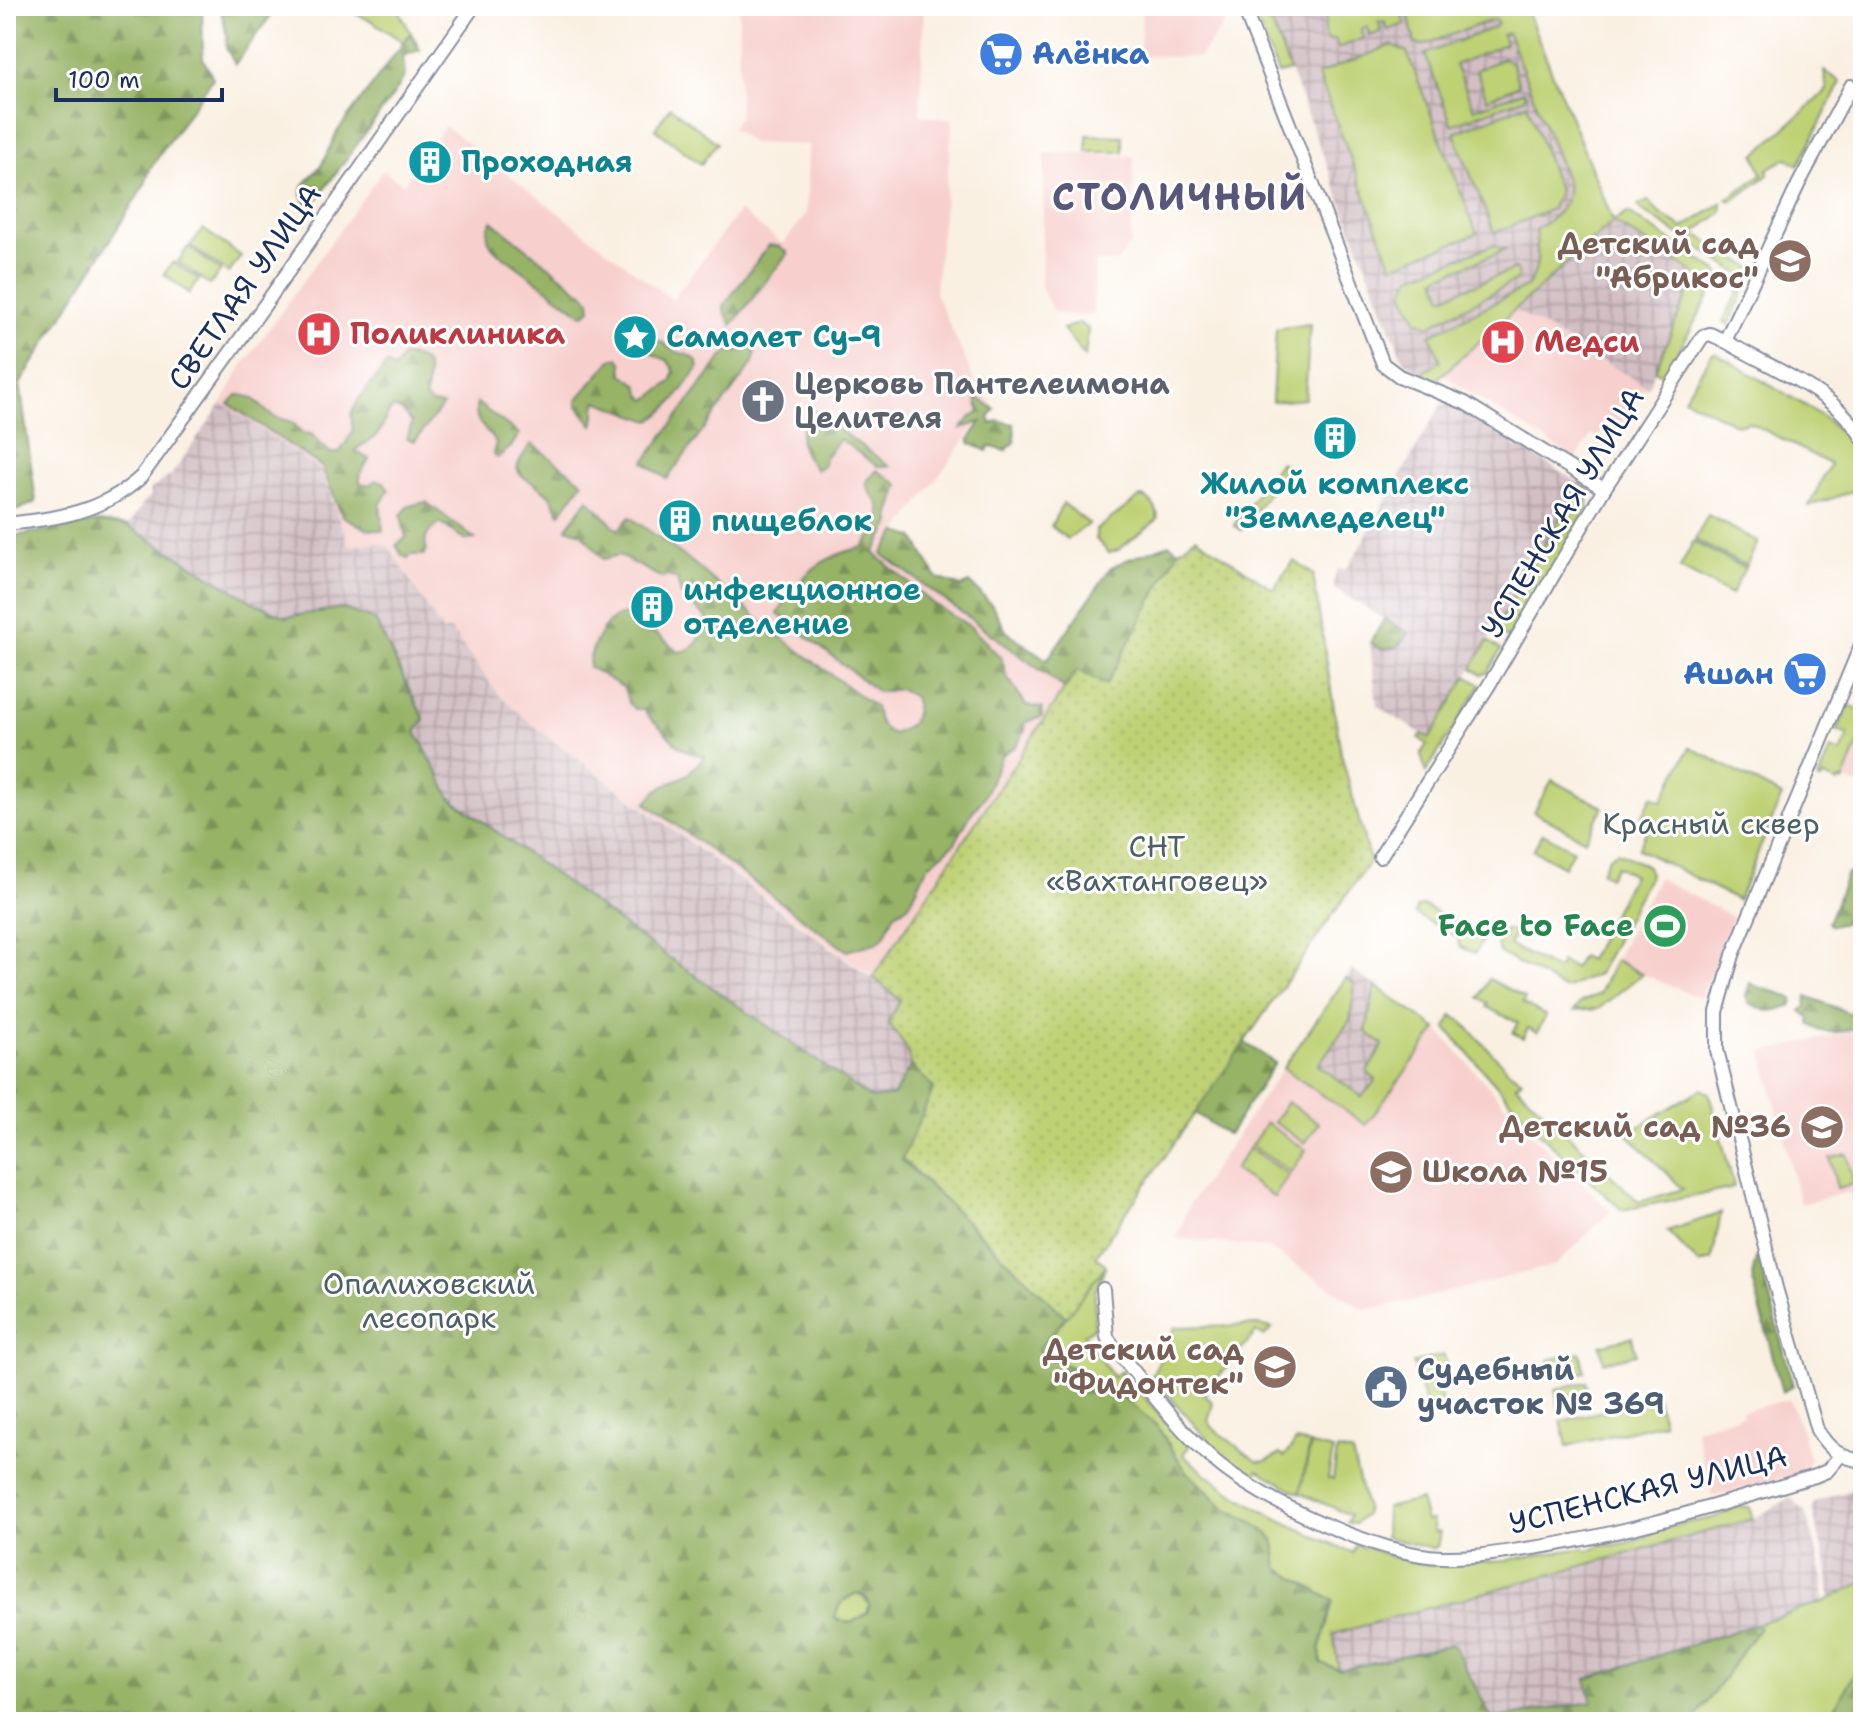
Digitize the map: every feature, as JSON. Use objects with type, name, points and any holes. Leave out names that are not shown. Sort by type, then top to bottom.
[{"type":"street","name":"СВЕТЛАЯ УЛИЦА","points":[[6,524],[43,520],[90,509],[117,497],[141,477],[474,6]]},
{"type":"street","points":[[1243,6],[1383,364],[1399,376],[1465,403],[1604,489]]},
{"type":"street","points":[[1851,86],[1799,183],[1725,341],[1830,401],[1849,419],[1863,439]]},
{"type":"street","name":"УСПЕНСКАЯ УЛИЦА","points":[[1380,857],[1489,685],[1604,489],[1700,339],[1710,334],[1725,341]]},
{"type":"street","points":[[1863,640],[1729,966],[1720,995],[1716,1034],[1728,1098],[1817,1430],[1840,1456],[1863,1461]]},
{"type":"street","name":"УСПЕНСКАЯ УЛИЦА","points":[[1103,1289],[1107,1337],[1194,1442],[1215,1461],[1240,1479],[1314,1519],[1406,1552],[1446,1557],[1571,1542],[1815,1476],[1827,1471],[1840,1456]]},
{"type":"shaded area","points":[[739,6],[924,6],[920,115],[953,120],[935,292],[978,388],[992,403],[882,554],[1066,689],[873,977],[539,730],[499,695],[450,629],[444,633],[389,547],[379,543],[349,546],[321,470],[222,403],[241,368],[383,170],[403,184],[445,126],[672,300],[739,211],[783,244],[806,214],[808,145],[751,143],[731,128],[739,117]]},
{"type":"shaded area","points":[[1142,6],[1231,6],[1232,10],[1199,57],[1140,56]]},
{"type":"shaded area","points":[[1252,6],[1525,6],[1613,222],[1696,274],[1648,387],[1514,310],[1435,381],[1404,362],[1273,27],[1254,13]]},
{"type":"shaded area","points":[[1045,153],[1134,156],[1131,244],[1116,262],[1095,262],[1093,315],[1071,316],[1053,311],[1041,288]]},
{"type":"shaded area","points":[[1514,310],[1648,387],[1640,390],[1629,410],[1633,413],[1628,421],[1624,419],[1619,428],[1615,426],[1609,436],[1602,432],[1598,438],[1592,434],[1576,459],[1444,374]]},
{"type":"shaded area","points":[[222,403],[321,470],[349,546],[379,543],[389,547],[443,632],[450,629],[499,695],[539,730],[901,1000],[888,1022],[906,1048],[911,1065],[894,1095],[872,1099],[638,936],[450,798],[416,732],[341,608],[287,617],[253,602],[128,526],[152,495],[149,491],[172,474]]},
{"type":"shaded area","points":[[1442,403],[1458,408],[1580,484],[1430,739],[1377,706],[1370,643],[1384,619],[1335,589],[1333,582],[1338,569],[1345,570],[1354,557]]},
{"type":"shaded area","points":[[1863,733],[1863,787],[1844,780]]},
{"type":"shaded area","points":[[1658,878],[1733,917],[1732,927],[1700,998],[1615,960]]},
{"type":"shaded area","points":[[1352,970],[1437,1029],[1366,1125],[1283,1068]]},
{"type":"shaded area","name":"Школа №15","points":[[1437,1029],[1533,1136],[1611,1211],[1556,1265],[1365,1310],[1269,1248],[1177,1238],[1188,1207],[1283,1068],[1366,1125]]},
{"type":"shaded area","name":"Детский сад №36","points":[[1863,1029],[1863,1219],[1857,1220],[1850,1192],[1800,1204],[1763,1052]]},
{"type":"shaded area","points":[[1789,1399],[1810,1460],[1800,1473],[1712,1497],[1695,1428]]},
{"type":"shaded area","points":[[1863,1486],[1863,1582],[1830,1597],[1827,1570],[1812,1508],[1815,1502]]},
{"type":"shaded area","points":[[1790,1498],[1804,1510],[1813,1536],[1823,1582],[1823,1602],[1587,1679],[1593,1701],[1492,1719],[1453,1644],[1339,1670],[1333,1634],[1753,1519]]},
{"type":"green space","points":[[6,6],[202,6],[203,59],[213,78],[150,169],[145,184],[20,384],[36,502],[18,510],[6,511]]},
{"type":"green space","points":[[220,6],[278,6],[235,64],[226,48],[227,37]]},
{"type":"green space","points":[[337,6],[398,6],[403,8],[400,13],[411,33],[403,42],[372,21]]},
{"type":"green space","points":[[1327,6],[1525,6],[1613,221],[1628,213],[1717,271],[1720,276],[1665,376],[1655,370],[1696,274],[1613,222],[1435,381],[1422,373],[1441,361],[1430,335],[1528,286],[1537,259],[1535,230],[1560,211],[1566,198],[1567,182],[1508,33],[1502,35],[1505,44],[1455,65],[1474,109],[1524,91],[1526,97],[1452,125],[1425,54],[1495,27],[1498,23],[1495,19],[1423,45],[1415,44],[1408,13],[1402,15],[1405,24],[1388,30],[1384,21],[1379,22],[1381,32],[1370,36],[1367,27],[1361,29],[1364,38],[1338,48],[1335,39],[1329,41],[1324,34]]},
{"type":"green space","points":[[1254,13],[1273,27],[1290,71],[1278,74]]},
{"type":"green space","points":[[411,33],[420,50],[403,56],[405,75],[396,91],[309,210],[302,195],[303,186],[322,164],[337,132]]},
{"type":"green space","points":[[1392,45],[1407,52],[1477,234],[1392,266],[1318,74]]},
{"type":"green space","points":[[1504,58],[1512,63],[1519,85],[1487,99],[1476,70]]},
{"type":"green space","points":[[1824,71],[1841,82],[1799,165],[1787,158],[1768,169],[1768,175],[1732,201],[1727,199],[1762,174],[1755,155],[1827,90]]},
{"type":"green space","points":[[1527,104],[1559,191],[1552,209],[1494,233],[1454,133]]},
{"type":"green space","points":[[670,107],[717,143],[701,164],[655,129]]},
{"type":"green space","points":[[1087,135],[1123,136],[1123,152],[1087,152]]},
{"type":"green space","points":[[1648,201],[1660,214],[1683,228],[1722,203],[1721,213],[1694,233],[1754,269],[1729,325],[1723,321],[1746,278],[1642,211],[1638,206]]},
{"type":"green space","points":[[492,221],[584,294],[590,300],[591,309],[583,315],[496,251],[488,237]]},
{"type":"green space","points":[[203,229],[241,256],[229,273],[190,246]]},
{"type":"green space","points":[[769,245],[779,246],[788,253],[732,325],[724,310],[725,304]]},
{"type":"green space","points":[[1493,245],[1505,250],[1436,278],[1443,297],[1515,269],[1517,280],[1429,326],[1418,321],[1403,292],[1411,276]]},
{"type":"green space","points":[[188,247],[221,271],[210,285],[178,262]]},
{"type":"green space","points":[[173,262],[199,280],[189,293],[164,274]]},
{"type":"green space","points":[[1079,323],[1088,329],[1085,357],[1063,329]]},
{"type":"green space","points":[[1310,324],[1305,399],[1272,402],[1276,329]]},
{"type":"green space","points":[[650,339],[691,356],[699,367],[671,403],[650,421],[597,401],[593,425],[577,400],[612,359],[618,358],[622,362],[623,374],[638,385],[647,400],[672,381],[674,370],[667,360],[649,350],[646,343]]},
{"type":"green space","points":[[745,342],[754,351],[753,363],[667,479],[644,462],[720,360],[734,346]]},
{"type":"green space","points":[[1716,353],[1810,408],[1836,428],[1856,454],[1863,488],[1809,506],[1830,464],[1749,422],[1737,425],[1684,398],[1712,354]]},
{"type":"green space","points":[[403,356],[425,363],[428,375],[425,398],[432,404],[443,405],[415,441],[407,439],[412,423],[401,410],[393,408],[377,435],[355,451],[369,459],[360,474],[360,483],[369,485],[376,480],[384,482],[389,490],[380,505],[383,531],[367,529],[342,516],[322,467],[229,404],[237,395],[250,397],[270,414],[292,422],[302,433],[311,434],[330,453],[339,453],[353,432],[351,414],[359,399],[387,364],[394,369]]},
{"type":"green space","points":[[975,396],[995,409],[989,418],[991,424],[999,421],[1014,424],[1015,442],[1005,451],[989,446],[987,451],[971,444],[969,440],[981,422],[962,428],[971,417],[980,413]]},
{"type":"green space","points":[[477,403],[519,434],[511,447],[497,458],[493,454],[496,442],[478,421]]},
{"type":"green space","points":[[809,408],[889,466],[877,466],[840,439],[825,457],[824,465],[816,470],[804,454],[800,440]]},
{"type":"green space","points":[[532,444],[583,482],[560,514],[550,496],[518,470],[518,464]]},
{"type":"green space","points":[[1280,462],[1287,467],[1241,530],[1234,525]]},
{"type":"green space","points":[[877,470],[899,485],[890,514],[891,523],[874,553],[932,603],[971,627],[1002,659],[1006,675],[1026,705],[1042,708],[1042,717],[1026,722],[1025,731],[1016,746],[1002,755],[983,799],[955,843],[928,866],[909,905],[895,913],[884,936],[878,942],[847,951],[646,803],[657,790],[688,774],[705,756],[683,749],[643,709],[635,709],[629,704],[624,688],[589,667],[592,652],[606,625],[620,615],[637,621],[679,652],[699,640],[707,618],[681,595],[677,579],[669,576],[662,578],[619,555],[603,559],[582,533],[567,528],[588,499],[618,530],[630,517],[692,562],[770,629],[875,707],[880,723],[893,734],[912,721],[916,712],[915,698],[901,689],[878,692],[778,614],[794,589],[812,570],[834,556],[863,547],[874,533],[880,511],[866,482]]},
{"type":"green space","points":[[1580,484],[1589,489],[1587,511],[1509,639],[1494,631]]},
{"type":"green space","points":[[1140,497],[1153,505],[1157,520],[1118,550],[1109,553],[1096,539],[1096,530]]},
{"type":"green space","points":[[426,502],[475,539],[466,540],[440,523],[428,534],[424,555],[407,558],[402,555],[396,545],[406,538],[401,515],[409,506]]},
{"type":"green space","points":[[1063,503],[1089,524],[1067,539],[1051,526]]},
{"type":"green space","points":[[1708,515],[1758,542],[1746,566],[1695,540]]},
{"type":"green space","name":"Опалиховский лесопарк","points":[[98,522],[128,526],[253,602],[286,617],[341,608],[375,620],[424,719],[416,732],[451,798],[638,936],[872,1099],[894,1095],[911,1065],[935,1088],[902,1160],[1066,1317],[1038,1350],[1113,1389],[1156,1425],[1186,1471],[1226,1509],[1253,1522],[1274,1539],[1278,1568],[1333,1601],[1320,1649],[1321,1663],[1340,1670],[1453,1644],[1492,1719],[1592,1702],[1586,1679],[1756,1624],[1759,1627],[1693,1722],[6,1722],[6,537]],"holes":[[[857,1593],[866,1597],[870,1605],[867,1613],[851,1623],[835,1619],[840,1606],[849,1597]]]},
{"type":"green space","points":[[897,532],[914,537],[936,577],[961,587],[970,583],[992,605],[1006,631],[1047,660],[1110,569],[1169,544],[1179,550],[1106,686],[1077,670],[1066,689],[882,554]]},
{"type":"green space","name":"СНТ «Вахтанговец»","points":[[1196,537],[1273,589],[1294,561],[1313,574],[1341,754],[1370,861],[1096,1256],[1106,1265],[1066,1317],[902,1159],[934,1088],[911,1065],[906,1048],[888,1022],[900,1000],[873,977],[1077,670],[1106,685],[1179,550]]},
{"type":"green space","points":[[1693,542],[1745,568],[1731,595],[1680,568]]},
{"type":"green space","points":[[1384,619],[1409,633],[1396,648],[1382,649],[1370,643]]},
{"type":"green space","points":[[1488,641],[1501,650],[1488,672],[1482,675],[1472,668]]},
{"type":"green space","points":[[1467,676],[1481,685],[1426,772],[1421,754],[1427,744],[1419,738],[1422,734],[1430,738]]},
{"type":"green space","points":[[1848,705],[1863,711],[1863,733],[1843,782],[1824,777],[1820,781],[1830,749],[1841,753],[1848,735],[1837,731]]},
{"type":"green space","name":"Красный сквер","points":[[1690,747],[1782,796],[1738,900],[1638,849],[1646,832],[1637,827],[1652,796],[1662,801]]},
{"type":"green space","points":[[1552,780],[1603,807],[1585,840],[1534,812]]},
{"type":"green space","points":[[1543,833],[1573,850],[1564,867],[1533,850]]},
{"type":"green space","points":[[1617,852],[1647,866],[1650,874],[1598,974],[1562,988],[1500,953],[1497,945],[1505,930],[1515,932],[1509,945],[1557,970],[1561,962],[1574,968],[1581,956],[1589,960],[1633,875],[1616,866],[1609,877],[1601,872],[1609,857]]},
{"type":"green space","points":[[1863,871],[1863,908],[1858,906],[1847,912],[1844,923],[1832,926],[1828,923],[1847,873]]},
{"type":"green space","points":[[1424,906],[1481,936],[1482,941],[1475,953],[1460,947],[1458,938],[1415,914],[1417,907]]},
{"type":"green space","points":[[1615,960],[1642,974],[1598,1009],[1574,1011],[1581,1002],[1599,994]]},
{"type":"green space","points":[[1346,978],[1355,985],[1350,1020],[1318,1065],[1362,1097],[1376,1080],[1367,1072],[1383,1045],[1366,1032],[1375,986],[1437,1029],[1366,1125],[1283,1068]]},
{"type":"green space","points":[[1489,979],[1525,998],[1523,1003],[1546,1016],[1537,1033],[1528,1028],[1523,1038],[1513,1033],[1518,1023],[1487,1007],[1488,1003],[1479,998]]},
{"type":"green space","points":[[1750,983],[1788,996],[1793,999],[1792,1005],[1770,1011],[1755,1006],[1748,1002],[1746,995]]},
{"type":"green space","points":[[1807,996],[1861,1018],[1863,1027],[1835,1032],[1816,1028],[1801,1011],[1806,1007]]},
{"type":"green space","points":[[1452,1016],[1461,1020],[1508,1070],[1522,1080],[1516,1085],[1639,1202],[1683,1189],[1627,1134],[1701,1089],[1709,1093],[1734,1186],[1622,1210],[1537,1131],[1446,1028]]},
{"type":"green space","points":[[1244,1042],[1275,1063],[1228,1135],[1195,1113]]},
{"type":"green space","points":[[1287,1102],[1319,1123],[1305,1143],[1274,1122]]},
{"type":"green space","points":[[1266,1123],[1306,1150],[1291,1172],[1251,1146]]},
{"type":"green space","points":[[1249,1148],[1289,1175],[1274,1197],[1234,1170]]},
{"type":"green space","points":[[1847,1154],[1854,1184],[1837,1188],[1830,1158]]},
{"type":"green space","points":[[1721,1213],[1712,1260],[1699,1264],[1667,1231]]},
{"type":"green space","points":[[1759,1257],[1793,1386],[1782,1392],[1752,1277],[1756,1258]]},
{"type":"green space","points":[[1106,1265],[1095,1292],[1094,1328],[1084,1334],[1113,1377],[1121,1371],[1189,1447],[1183,1454],[1221,1485],[1285,1522],[1353,1553],[1356,1544],[1396,1558],[1431,1565],[1506,1560],[1616,1545],[1641,1539],[1664,1527],[1713,1518],[1740,1506],[1749,1507],[1753,1519],[1333,1634],[1339,1670],[1321,1663],[1320,1649],[1333,1601],[1278,1568],[1253,1522],[1226,1509],[1186,1471],[1156,1425],[1038,1349]]},
{"type":"green space","points":[[1258,1325],[1272,1328],[1264,1336],[1256,1332],[1204,1394],[1213,1403],[1208,1421],[1258,1462],[1280,1454],[1284,1457],[1296,1441],[1310,1444],[1300,1492],[1311,1445],[1333,1450],[1328,1479],[1333,1479],[1337,1450],[1352,1453],[1366,1508],[1365,1515],[1355,1524],[1347,1523],[1350,1515],[1293,1490],[1258,1470],[1254,1476],[1218,1452],[1152,1376],[1175,1327]]},
{"type":"green space","points":[[1632,1337],[1636,1354],[1604,1362],[1600,1345]]},
{"type":"green space","points":[[1580,1352],[1585,1372],[1554,1379],[1549,1360]]},
{"type":"green space","points":[[1444,1355],[1448,1368],[1434,1372],[1443,1407],[1427,1411],[1413,1363]]},
{"type":"green space","points":[[1586,1382],[1590,1399],[1559,1407],[1555,1389]]},
{"type":"green space","points":[[1657,1398],[1663,1423],[1567,1446],[1561,1421]]},
{"type":"green space","points":[[1420,1500],[1426,1521],[1432,1520],[1434,1532],[1440,1532],[1437,1547],[1432,1549],[1385,1537],[1386,1508]]},
{"type":"green space","points":[[1863,1582],[1863,1664],[1855,1672],[1827,1722],[1693,1722],[1759,1627],[1756,1624],[1823,1602]]},
{"type":"green space","points":[[858,1593],[871,1605],[867,1613],[851,1623],[834,1619],[842,1603]]},
{"type":"green space","points":[[1863,1664],[1863,1722],[1827,1722],[1855,1672]]},
{"type":"place","name":"Алёнка","points":[[1001,54]]},
{"type":"place","name":"Проходная","points":[[430,162]]},
{"type":"place","name":"Детский сад \"Абрикос\"","points":[[1790,261]]},
{"type":"place","name":"Поликлиника","points":[[319,334]]},
{"type":"place","name":"Самолет Су-9","points":[[635,337]]},
{"type":"place","name":"Медси","points":[[1503,342]]},
{"type":"place","name":"Церковь Пантелеимона Целителя","points":[[763,401]]},
{"type":"place","name":"Жилой комплекс \"Земледелец\"","points":[[1335,438]]},
{"type":"place","name":"пищеблок","points":[[680,521]]},
{"type":"place","name":"инфекционное отделение","points":[[652,607]]},
{"type":"place","name":"Ашан","points":[[1805,674]]},
{"type":"place","name":"Face to Face","points":[[1665,926]]},
{"type":"place","name":"Детский сад №36","points":[[1822,1127]]},
{"type":"place","name":"Школа №15","points":[[1391,1172]]},
{"type":"place","name":"Детский сад \"Фидонтек\"","points":[[1275,1367]]},
{"type":"place","name":"Судебный участок № 369","points":[[1386,1387]]},
{"type":"district","name":"СТОЛИЧНЫЙ","points":[[1180,197]]}]
